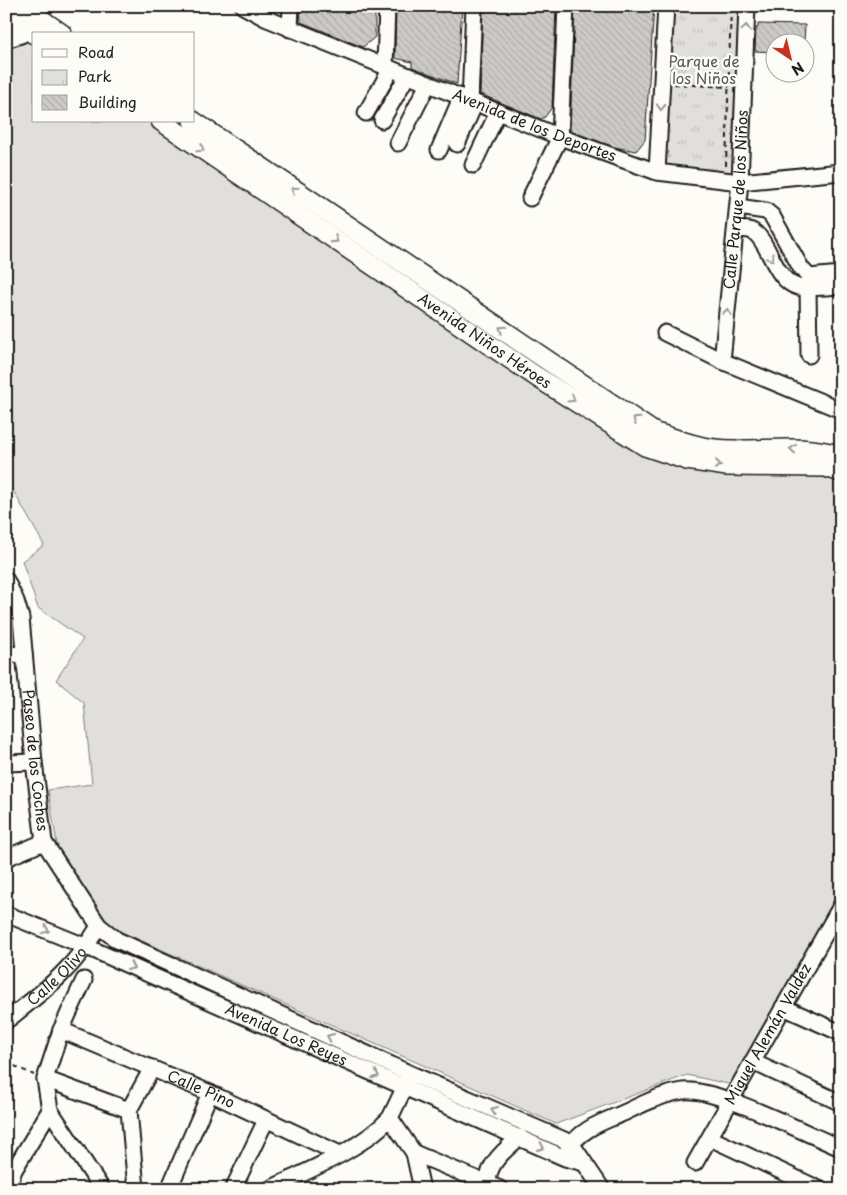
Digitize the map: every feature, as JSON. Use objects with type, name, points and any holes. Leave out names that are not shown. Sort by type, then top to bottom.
[{"type":"main road","points":[[6,15],[30,21],[57,32]]},
{"type":"main road","name":"Avenida Niños Héroes","points":[[161,122],[537,377],[645,446],[687,460],[727,466],[826,467],[841,472]]},
{"type":"main road","name":"Avenida Niños Héroes","points":[[194,122],[655,433],[704,447],[776,448],[829,452],[841,456]]},
{"type":"street","name":"Avenida de los Deportes","points":[[242,6],[290,29],[469,101],[560,137],[658,172],[733,181],[841,172]]},
{"type":"street","points":[[290,29],[291,6]]},
{"type":"street","points":[[366,113],[388,68],[387,6]]},
{"type":"street","points":[[457,144],[469,101],[474,6]]},
{"type":"street","points":[[530,198],[560,137],[566,6]]},
{"type":"street","points":[[658,172],[666,6]]},
{"type":"street","name":"Calle Parque de los Niños","points":[[722,361],[738,207],[733,181],[736,88],[746,6]]},
{"type":"street","points":[[6,40],[21,35],[30,21]]},
{"type":"street","points":[[382,120],[407,76]]},
{"type":"street","points":[[398,143],[428,84]]},
{"type":"street","points":[[439,150],[469,101]]},
{"type":"street","points":[[473,165],[498,112]]},
{"type":"street","points":[[738,207],[766,212],[772,216],[801,268],[810,276],[841,274]]},
{"type":"street","points":[[736,229],[752,231],[758,236],[779,272],[790,283],[808,287],[841,286]]},
{"type":"street","points":[[808,287],[809,355]]},
{"type":"street","points":[[665,333],[722,361],[841,410]]},
{"type":"street","points":[[537,377],[548,360]]},
{"type":"street","name":"Paseo de los Coches","points":[[6,580],[16,601],[21,618],[34,762],[44,842],[99,926]]},
{"type":"street","points":[[6,655],[24,654]]},
{"type":"street","points":[[6,763],[34,762]]},
{"type":"street","points":[[6,858],[44,842]]},
{"type":"street","name":"Miguel Alemán Valdéz","points":[[695,1162],[840,909]]},
{"type":"street","name":"Avenida Los Reyes","points":[[7,916],[87,947],[408,1081],[571,1142]]},
{"type":"street","name":"Calle Olivo","points":[[6,1021],[61,977],[87,947],[99,926]]},
{"type":"street","name":"Avenida Los Reyes","points":[[99,926],[117,940],[520,1137],[565,1158],[584,1163]]},
{"type":"street","points":[[84,980],[60,1030],[45,1080],[50,1110],[102,1189]]},
{"type":"street","points":[[783,1007],[841,1033]]},
{"type":"street","name":"Calle Pino","points":[[60,1030],[210,1093],[340,1154]]},
{"type":"street","points":[[753,1062],[841,1103]]},
{"type":"street","points":[[136,1189],[129,1110],[152,1068]]},
{"type":"street","points":[[45,1080],[129,1110]]},
{"type":"street","points":[[270,1189],[340,1154],[381,1128],[390,1118],[408,1081]]},
{"type":"street","points":[[565,1158],[571,1142],[605,1121],[669,1094],[685,1091],[704,1092],[731,1101],[841,1148]]},
{"type":"street","points":[[168,1189],[210,1093]]},
{"type":"street","points":[[8,1189],[10,1166],[50,1110]]},
{"type":"street","points":[[390,1118],[414,1153],[422,1189]]},
{"type":"street","points":[[233,1189],[266,1120]]},
{"type":"street","points":[[414,1153],[493,1187],[495,1160],[520,1137]]},
{"type":"street","points":[[710,1138],[819,1189]]},
{"type":"street","points":[[571,1142],[602,1189]]},
{"type":"path","points":[[731,6],[736,88],[733,181]]},
{"type":"path","points":[[662,83],[736,88]]},
{"type":"path","points":[[6,1062],[45,1080]]},
{"type":"green space","name":"Parque de los Niños","points":[[667,6],[746,6],[739,180],[660,169]]},
{"type":"green space","points":[[6,24],[32,42],[32,122],[150,122],[628,448],[670,465],[688,470],[715,473],[805,475],[841,482],[841,890],[733,1085],[687,1075],[556,1124],[117,930],[103,921],[58,850],[48,790],[92,784],[84,703],[56,680],[83,639],[38,608],[22,561],[44,545],[6,478]]},
{"type":"building","points":[[300,6],[375,6],[375,37],[363,47],[301,22]]},
{"type":"building","points":[[396,6],[462,6],[457,84],[412,67],[412,62],[395,58]]},
{"type":"building","points":[[483,6],[556,6],[552,107],[545,117],[541,119],[480,94]]},
{"type":"building","points":[[575,6],[654,6],[645,140],[636,151],[614,147],[570,131]]},
{"type":"building","points":[[758,24],[805,25],[805,32],[764,32],[764,51],[755,51],[756,28],[758,28]]}]
